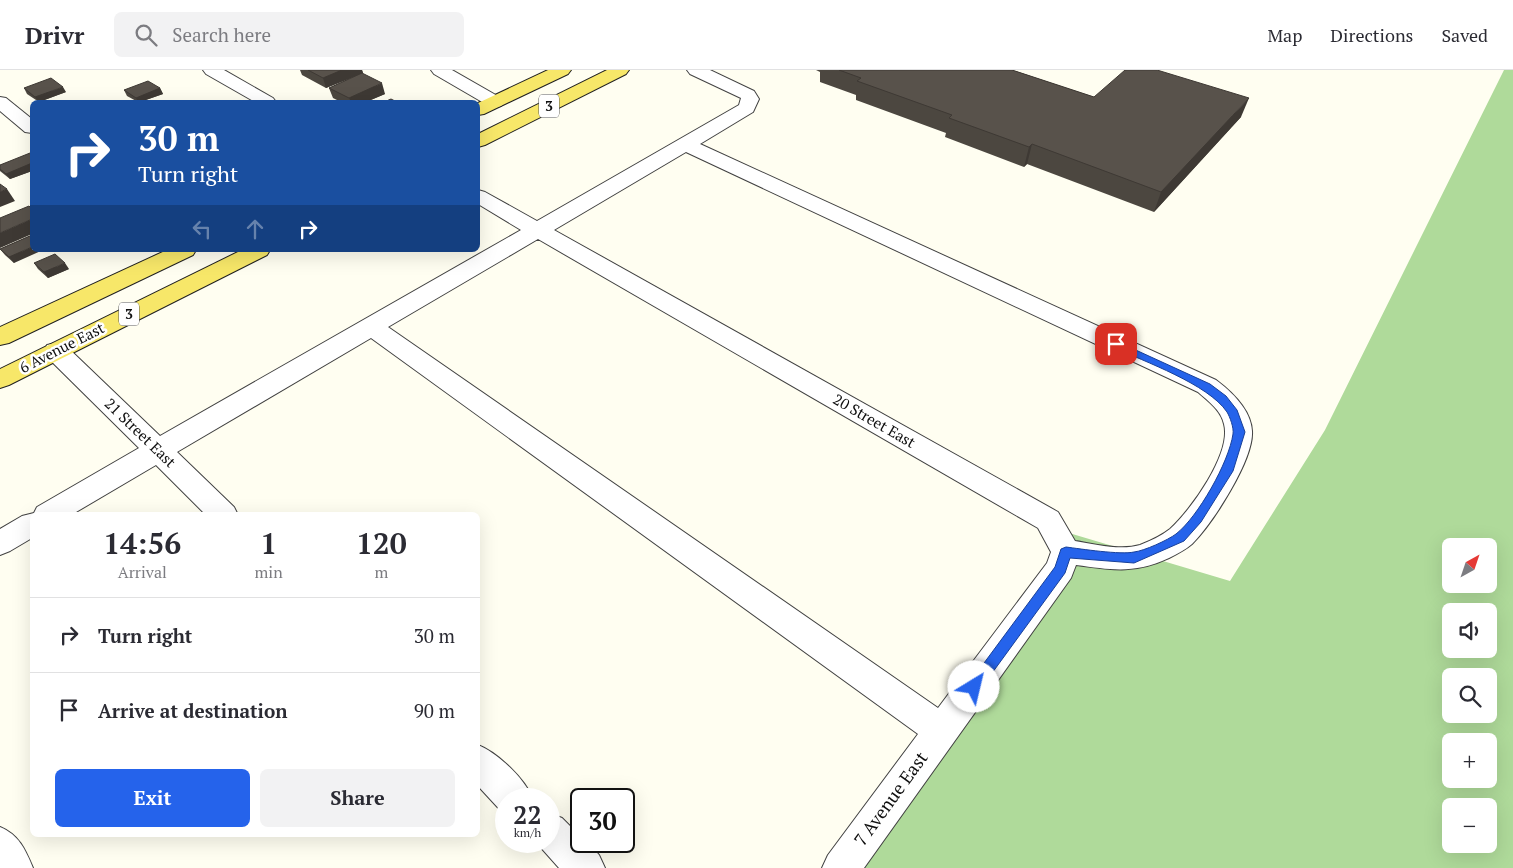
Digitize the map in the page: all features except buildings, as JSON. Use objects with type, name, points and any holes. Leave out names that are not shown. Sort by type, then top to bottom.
[{"type":"main road","name":"3","points":[[480,109],[562,70]]},
{"type":"main road","name":"3","points":[[480,140],[620,70]]},
{"type":"main road","name":"3","points":[[0,337],[181,252]]},
{"type":"main road","name":"6 Avenue East","points":[[0,379],[255,252]]},
{"type":"street","points":[[212,70],[264,100]]},
{"type":"street","points":[[440,70],[495,102]]},
{"type":"street","points":[[52,512],[747,108],[750,99],[748,95],[696,70]]},
{"type":"street","points":[[0,102],[30,126]]},
{"type":"street","points":[[370,326],[942,731],[1060,569],[1066,552],[1134,558],[1180,538],[1197,519],[1229,468],[1240,432],[1233,413],[1222,399],[1206,386],[685,144]]},
{"type":"street","name":"20 Street East","points":[[480,197],[1048,520],[1056,530],[1066,552]]},
{"type":"street","name":"21 Street East","points":[[56,351],[221,512]]},
{"type":"street","points":[[0,543],[30,525]]},
{"type":"street","name":"7 Avenue East","points":[[841,868],[942,731]]},
{"type":"street","points":[[480,764],[504,788]]},
{"type":"street","points":[[560,842],[586,868]]},
{"type":"street","points":[[0,846],[14,868]]},
{"type":"green space","points":[[1504,70],[1513,70],[1513,868],[824,868],[1069,533],[1230,581],[1325,430]]},
{"type":"route","points":[[974,687],[1060,569],[1066,552],[1134,558],[1161,548],[1180,538],[1197,519],[1229,468],[1240,432],[1233,413],[1222,399],[1206,386],[1116,344]]}]
